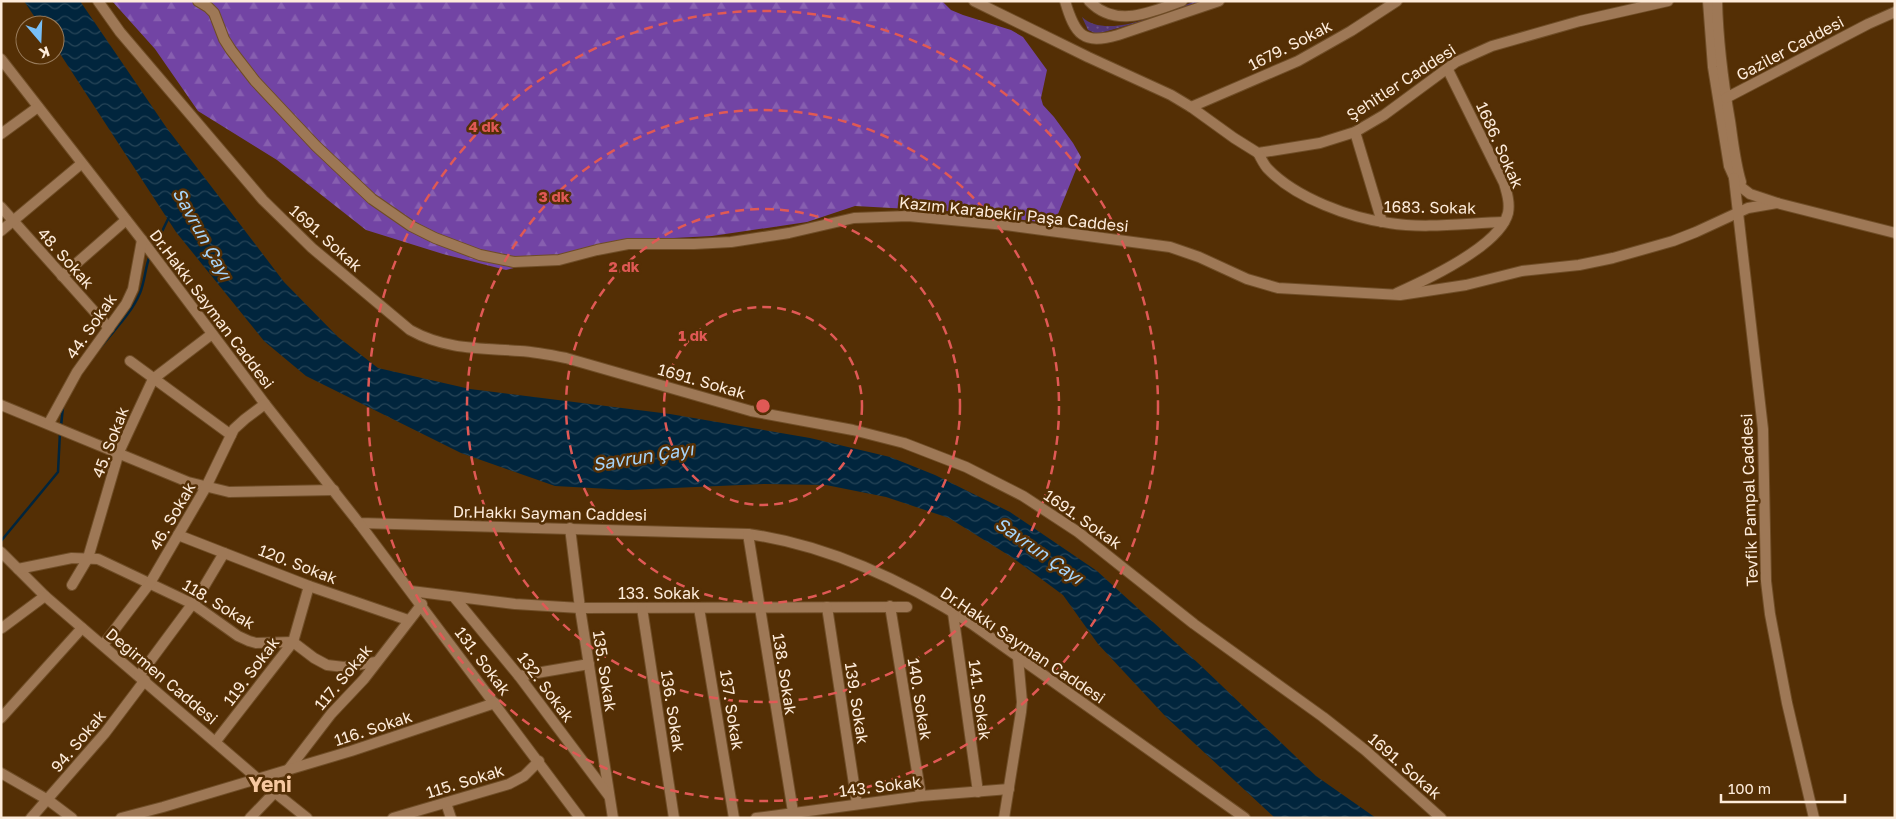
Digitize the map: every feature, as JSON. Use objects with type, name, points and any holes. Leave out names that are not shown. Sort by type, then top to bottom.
[{"type":"street","name":"1691. Sokak","points":[[98,1],[120,32],[263,200],[312,248],[410,330],[445,344],[538,352],[566,358],[751,411],[853,430],[904,442],[966,468],[1038,504],[1078,532],[1201,630],[1346,735],[1441,818]]},
{"type":"street","name":"Kazım Karabekir Paşa Caddesi","points":[[198,1],[214,13],[224,39],[249,74],[358,188],[411,226],[459,248],[496,260],[527,263],[548,262],[614,246],[731,242],[789,233],[854,218],[908,216],[1006,225],[1170,247],[1199,257],[1248,279],[1278,288],[1392,295],[1433,291],[1522,271],[1579,265],[1613,258],[1681,238],[1719,222],[1738,211],[1756,206],[1777,204]]},
{"type":"street","points":[[974,1],[1088,57],[1151,85],[1191,107],[1258,153]]},
{"type":"street","points":[[1065,1],[1070,18],[1078,32],[1092,39],[1103,39],[1118,35],[1219,1]]},
{"type":"street","points":[[1088,1],[1111,15],[1131,17],[1182,1]]},
{"type":"street","name":"1679. Sokak","points":[[1191,107],[1298,61],[1351,31],[1397,1]]},
{"type":"street","name":"Şehitler Caddesi","points":[[1258,153],[1320,143],[1355,132],[1384,115],[1446,68],[1478,52],[1533,33],[1668,1]]},
{"type":"street","name":"Tevfik Pampal Caddesi","points":[[1708,1],[1713,67],[1729,166],[1734,178],[1763,429],[1766,581],[1770,614],[1787,703],[1814,818]]},
{"type":"street","points":[[1718,1],[1719,44],[1726,98],[1737,166],[1744,190],[1777,204],[1895,233]]},
{"type":"street","name":"Gaziler Caddesi","points":[[1726,98],[1895,12]]},
{"type":"street","name":"Dr.Hakkı Sayman Caddesi","points":[[1,59],[81,164],[154,255],[265,404],[359,523],[748,534],[792,541],[849,561],[919,593],[953,612],[1245,818]]},
{"type":"street","name":"1686. Sokak","points":[[1446,68],[1504,183],[1509,204],[1508,214],[1504,222]]},
{"type":"street","points":[[4,128],[38,107]]},
{"type":"street","points":[[1355,132],[1382,222]]},
{"type":"street","name":"1683. Sokak","points":[[1258,153],[1267,168],[1286,185],[1305,196],[1342,211],[1382,222],[1406,225],[1504,222]]},
{"type":"street","points":[[1,231],[81,164]]},
{"type":"street","name":"Tevfik Pampal Caddesi","points":[[1734,178],[1744,190]]},
{"type":"street","name":"48. Sokak","points":[[1,207],[109,328]]},
{"type":"street","points":[[62,276],[126,220]]},
{"type":"street","points":[[1392,295],[1429,278],[1459,261],[1489,240],[1504,222]]},
{"type":"street","name":"44. Sokak","points":[[49,423],[73,378],[126,304],[133,289],[142,240]]},
{"type":"street","name":"45. Sokak","points":[[72,585],[88,558],[119,452],[152,379],[212,334]]},
{"type":"street","points":[[130,361],[152,379],[231,435]]},
{"type":"street","name":"46. Sokak","points":[[103,645],[150,583],[206,487],[231,435],[239,424],[265,404]]},
{"type":"street","points":[[2,408],[49,423],[188,482],[206,487],[229,492],[334,490]]},
{"type":"street","name":"131. Sokak","points":[[359,523],[422,604],[580,818]]},
{"type":"street","name":"135. Sokak","points":[[570,528],[580,608],[613,818]]},
{"type":"street","name":"138. Sokak","points":[[748,534],[793,815]]},
{"type":"street","name":"120. Sokak","points":[[178,536],[310,586],[408,620]]},
{"type":"street","name":"Değirmen Caddesi","points":[[2,552],[45,596],[307,818]]},
{"type":"street","name":"94. Sokak","points":[[31,818],[105,733],[193,604],[224,552]]},
{"type":"street","name":"118. Sokak","points":[[18,569],[72,558],[98,559],[193,604],[238,636],[249,641],[256,643],[293,642]]},
{"type":"street","name":"119. Sokak","points":[[216,741],[293,642],[310,586]]},
{"type":"street","name":"133. Sokak","points":[[411,590],[515,604],[580,608],[907,607]]},
{"type":"street","points":[[2,628],[45,596]]},
{"type":"street","name":"132. Sokak","points":[[454,597],[519,676],[610,797]]},
{"type":"street","name":"117. Sokak","points":[[288,770],[330,714],[358,686],[422,604]]},
{"type":"street","name":"140. Sokak","points":[[890,606],[920,796]]},
{"type":"street","name":"139. Sokak","points":[[827,607],[857,804]]},
{"type":"street","name":"136. Sokak","points":[[642,608],[674,818]]},
{"type":"street","name":"137. Sokak","points":[[700,608],[734,818]]},
{"type":"street","name":"141. Sokak","points":[[953,612],[978,792]]},
{"type":"street","points":[[1,718],[82,628]]},
{"type":"street","points":[[293,642],[327,665],[344,666],[376,662]]},
{"type":"street","points":[[1004,818],[1022,702],[1018,658]]},
{"type":"street","points":[[519,676],[589,664]]},
{"type":"street","name":"116. Sokak","points":[[121,818],[288,770],[495,703]]},
{"type":"street","name":"115. Sokak","points":[[393,818],[509,784],[524,776],[539,761]]},
{"type":"street","points":[[1,773],[48,800],[72,818]]},
{"type":"street","name":"143. Sokak","points":[[756,818],[793,815],[920,796],[1009,789]]},
{"type":"street","points":[[250,818],[275,792]]},
{"type":"street","points":[[446,803],[451,818]]},
{"type":"shaded area","points":[[1196,1],[1202,1],[1154,17]]},
{"type":"shaded area","points":[[1082,17],[1093,24],[1106,26],[1121,25],[1154,17],[1139,22],[1097,34],[1088,30]]},
{"type":"green space","points":[[112,1],[942,1],[951,10],[1011,30],[1023,37],[1047,70],[1041,98],[1043,105],[1073,143],[1081,157],[1054,224],[965,212],[855,206],[807,222],[712,236],[616,241],[506,270],[443,254],[366,230],[277,160],[198,111],[155,49]]},
{"type":"water","name":"Savrun Çayı","points":[[24,1],[80,1],[166,127],[284,282],[338,337],[378,368],[470,389],[670,414],[810,438],[890,457],[935,475],[1010,512],[1097,571],[1198,663],[1316,776],[1376,818],[1275,818],[1166,717],[1098,644],[1063,595],[1013,558],[949,518],[886,497],[826,485],[764,484],[628,490],[555,486],[461,453],[306,376],[264,341],[176,232],[65,61],[65,15],[33,15]]},
{"type":"waterway","points":[[153,250],[169,217]]},
{"type":"waterway","points":[[100,348],[136,301],[142,288],[150,255]]},
{"type":"waterway","points":[[61,426],[63,407]]},
{"type":"waterway","points":[[1,541],[58,472],[60,432]]},
{"type":"district","name":"Yeni","points":[[270,785]]}]
